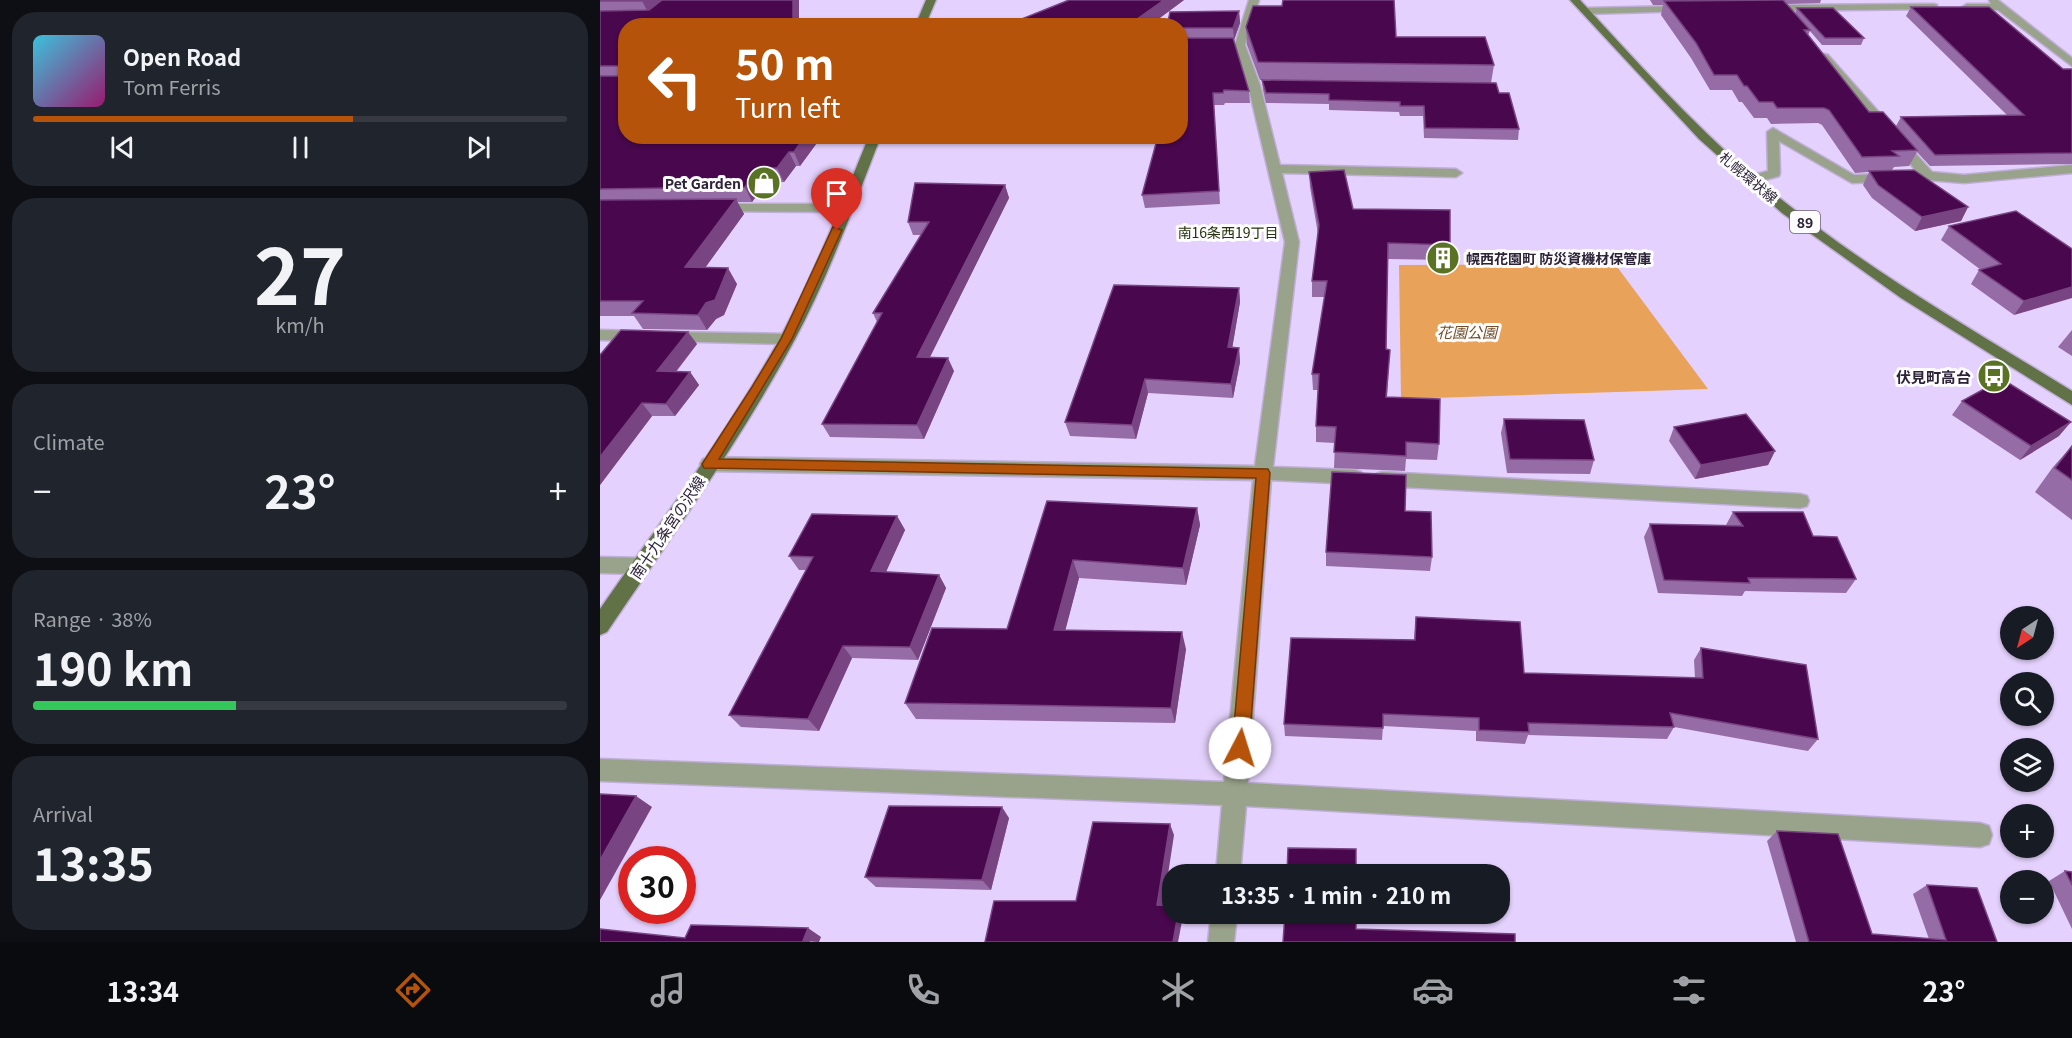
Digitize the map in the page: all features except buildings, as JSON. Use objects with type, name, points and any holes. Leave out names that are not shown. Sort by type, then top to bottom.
[{"type":"main road","points":[[923,18],[931,0]]},
{"type":"main road","name":"札幌環状線","points":[[1575,0],[1691,127],[1751,180],[1796,216],[1903,291],[2072,399]]},
{"type":"main road","name":"南十九条宮の沢線","points":[[600,626],[757,390],[786,339],[819,274],[872,144]]},
{"type":"street","points":[[1229,864],[1237,794],[1263,473],[1292,242],[1274,169],[1260,85],[1236,45],[1254,0]]},
{"type":"street","points":[[1991,0],[2072,63]]},
{"type":"street","points":[[1758,8],[1943,7]]},
{"type":"street","points":[[1954,7],[2000,7]]},
{"type":"street","points":[[1781,8],[1793,22]]},
{"type":"street","points":[[1585,11],[1700,9]]},
{"type":"street","points":[[1816,48],[1928,176]]},
{"type":"street","points":[[1751,180],[1774,173],[1773,132],[1852,179],[1928,176],[1964,179],[2072,169]]},
{"type":"street","points":[[1274,169],[1456,173]]},
{"type":"street","points":[[703,208],[846,208]]},
{"type":"street","points":[[600,335],[786,339]]},
{"type":"street","points":[[709,464],[1263,473],[1800,501]]},
{"type":"street","points":[[600,564],[641,566]]},
{"type":"street","points":[[600,770],[1237,794],[1980,835]]},
{"type":"street","points":[[1221,942],[1223,924]]},
{"type":"green space","name":"花園公園","points":[[1615,264],[1708,389],[1401,399],[1399,265]]},
{"type":"place","name":"Pet Garden","points":[[764,183]]},
{"type":"place","name":"幌西花園町 防災資機材保管庫","points":[[1443,258]]},
{"type":"place","name":"伏見町高台","points":[[1994,376]]},
{"type":"district","name":"南16条西19丁目","points":[[1228,232]]},
{"type":"route","points":[[837,230],[819,274],[786,339],[757,390],[709,464],[1263,473],[1240,748]]}]
